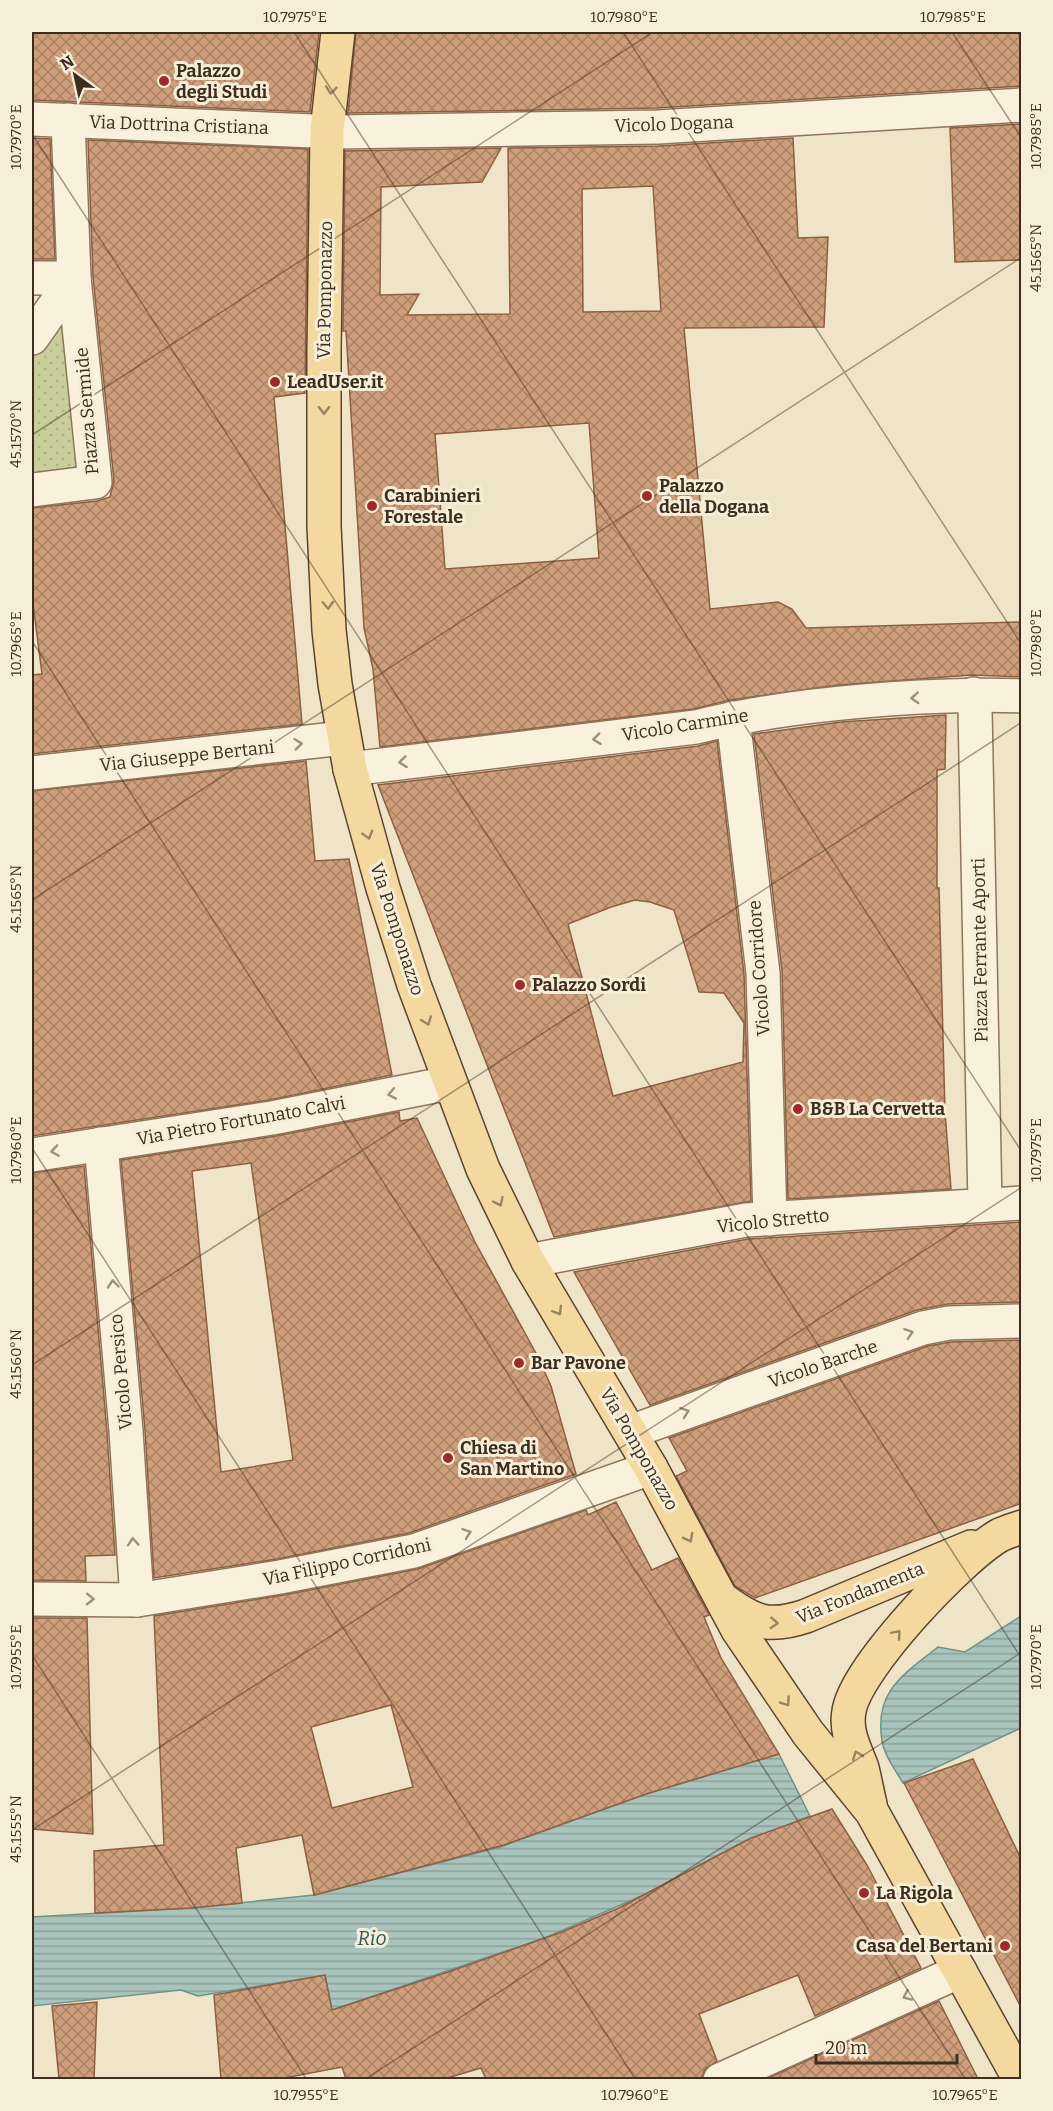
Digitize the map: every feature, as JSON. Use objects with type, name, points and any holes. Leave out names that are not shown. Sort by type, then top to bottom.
[{"type":"main road","name":"Via Pomponazzo","points":[[338,32],[327,131],[324,526],[329,630],[346,753],[382,888],[449,1083],[483,1170],[528,1261],[651,1468],[738,1630],[808,1733],[834,1768],[872,1812]]},
{"type":"main road","name":"Via Fondamenta","points":[[722,1599],[755,1620],[770,1624],[786,1623],[1010,1531]]},
{"type":"main road","name":"Via Fondamenta","points":[[872,1812],[848,1725],[853,1697],[861,1680],[881,1652],[936,1590],[965,1562],[1010,1531]]},
{"type":"main road","points":[[872,1812],[1020,2079]]},
{"type":"street","name":"Vicolo Dogana","points":[[327,131],[658,127],[1022,105]]},
{"type":"street","name":"Via Dottrina Cristiana","points":[[32,119],[327,131]]},
{"type":"street","name":"Piazza Sermide","points":[[32,490],[95,482],[74,278],[68,120]]},
{"type":"street","points":[[32,278],[74,278]]},
{"type":"street","points":[[32,338],[74,278]]},
{"type":"street","name":"Vicolo Carmine","points":[[346,753],[696,727],[733,718],[814,705],[973,694],[1022,696]]},
{"type":"street","name":"Piazza Ferrante Aporti","points":[[973,694],[985,1205]]},
{"type":"street","name":"Vicolo Corridore","points":[[733,718],[763,973],[770,1219]]},
{"type":"street","name":"Via Giuseppe Bertani","points":[[32,773],[346,753]]},
{"type":"street","name":"Via Pietro Fortunato Calvi","points":[[32,1155],[272,1118],[449,1083]]},
{"type":"street","name":"Vicolo Persico","points":[[101,1144],[126,1431],[137,1600]]},
{"type":"street","name":"Vicolo Stretto","points":[[528,1261],[746,1220],[1022,1203]]},
{"type":"street","name":"Vicolo Barche","points":[[630,1432],[923,1328],[949,1323],[1022,1321]]},
{"type":"street","name":"Via Filippo Corridoni","points":[[32,1599],[137,1600],[280,1577],[414,1551],[651,1468]]},
{"type":"street","points":[[720,2079],[960,1971]]},
{"type":"green space","points":[[68,300],[85,474],[32,481],[32,357]]},
{"type":"water","points":[[1021,1616],[1021,1728],[903,1783],[882,1741],[882,1709],[894,1686],[913,1666],[938,1647],[965,1652]]},
{"type":"water","name":"Rio","points":[[779,1754],[810,1816],[737,1845],[646,1894],[547,1937],[332,2010],[325,1975],[198,1996],[181,1990],[32,2006],[32,1917],[191,1908],[314,1895],[500,1847],[640,1796]]},
{"type":"building","name":"Palazzo degli Studi","points":[[32,32],[319,32],[310,112],[32,100]]},
{"type":"building","points":[[356,32],[1022,32],[1022,86],[657,108],[348,113]]},
{"type":"building","points":[[1022,124],[1022,260],[955,262],[950,128]]},
{"type":"building","points":[[32,138],[50,139],[55,259],[32,259]]},
{"type":"building","name":"Palazzo della Dogana","points":[[793,138],[798,238],[828,237],[824,327],[684,328],[710,609],[778,602],[792,609],[806,628],[1022,622],[1022,677],[971,675],[838,685],[730,700],[693,709],[380,747],[373,669],[364,628],[346,331],[343,331],[345,151],[501,148],[482,182],[381,187],[380,295],[419,294],[407,315],[510,314],[508,148],[658,146]],"holes":[[[653,186],[661,311],[583,312],[582,189]],[[589,423],[599,558],[445,569],[435,434]]]},
{"type":"building","points":[[88,140],[308,149],[305,393],[274,397],[302,724],[32,754],[32,675],[42,674],[32,596],[32,508],[97,501],[110,497],[114,481],[93,277]]},
{"type":"building","points":[[946,715],[945,769],[937,770],[937,888],[939,888],[945,1112],[951,1189],[788,1199],[782,971],[754,734],[841,722]]},
{"type":"building","name":"Palazzo Sordi","points":[[717,741],[744,974],[751,1201],[554,1237],[378,785],[698,746]],"holes":[[[635,900],[674,910],[699,992],[724,993],[744,1023],[743,1062],[613,1096],[568,924]]]},
{"type":"building","points":[[306,761],[315,861],[349,859],[392,1075],[269,1100],[32,1136],[32,791]]},
{"type":"building","points":[[399,1112],[400,1121],[417,1118],[475,1242],[537,1355],[551,1386],[576,1474],[409,1533],[277,1559],[154,1578],[145,1430],[121,1160],[276,1136]],"holes":[[[251,1163],[293,1460],[221,1472],[192,1171]]]},
{"type":"building","points":[[84,1166],[115,1555],[85,1556],[86,1581],[32,1580],[32,1173]]},
{"type":"building","points":[[1022,1222],[1022,1302],[948,1304],[917,1310],[650,1405],[574,1272],[748,1239]]},
{"type":"building","points":[[1022,1340],[1022,1503],[755,1598],[735,1586],[676,1476],[687,1471],[669,1438],[928,1346],[951,1342]]},
{"type":"building","points":[[616,1502],[652,1570],[678,1558],[709,1615],[704,1617],[721,1658],[779,1754],[649,1793],[504,1845],[314,1895],[302,1835],[236,1848],[242,1903],[95,1913],[94,1851],[164,1845],[154,1616],[284,1595],[418,1569],[586,1510],[588,1515]],"holes":[[[391,1705],[413,1787],[332,1808],[311,1727]]]},
{"type":"building","points":[[32,1618],[87,1618],[93,1834],[32,1829]]},
{"type":"building","points":[[973,1759],[1022,1861],[1022,2009],[904,1783]]},
{"type":"building","points":[[832,1809],[867,1865],[921,1968],[815,2016],[798,1975],[699,2014],[717,2061],[705,2069],[701,2079],[486,2079],[481,2068],[444,2079],[346,2079],[342,2067],[279,2079],[221,2079],[214,1995],[325,1975],[332,2010],[562,1932],[619,1908],[751,1838]]},
{"type":"building","points":[[939,2001],[978,2079],[766,2079]]},
{"type":"building","points":[[97,2002],[94,2079],[59,2079],[52,2006]]},
{"type":"place","name":"Palazzo degli Studi","points":[[164,81]]},
{"type":"place","name":"LeadUser.it","points":[[275,382]]},
{"type":"place","name":"Palazzo della Dogana","points":[[647,496]]},
{"type":"place","name":"Carabinieri Forestale","points":[[372,506]]},
{"type":"place","name":"Palazzo Sordi","points":[[520,985]]},
{"type":"place","name":"B&B La Cervetta","points":[[798,1109]]},
{"type":"place","name":"Bar Pavone","points":[[519,1363]]},
{"type":"place","name":"Chiesa di San Martino","points":[[448,1458]]},
{"type":"place","name":"La Rigola","points":[[864,1893]]},
{"type":"place","name":"Casa del Bertani","points":[[1005,1946]]}]
